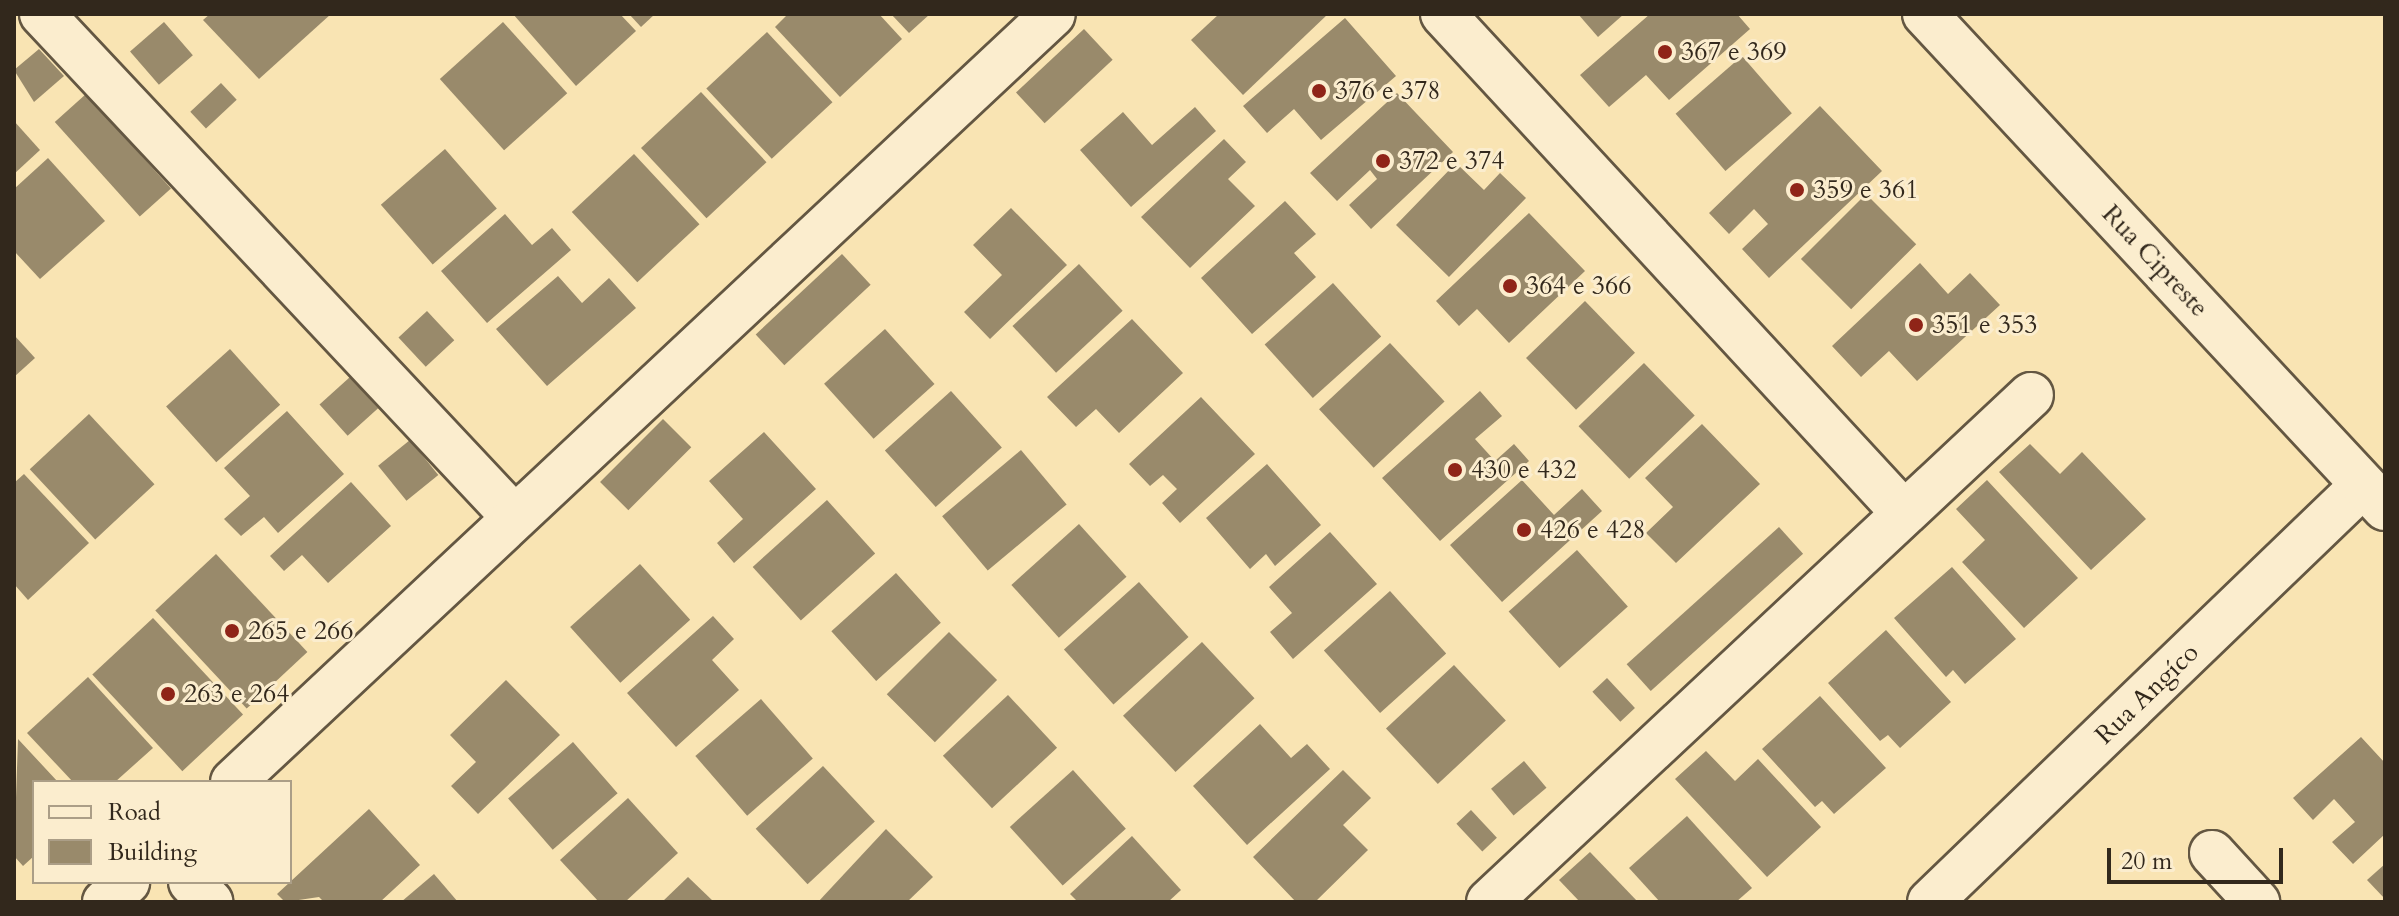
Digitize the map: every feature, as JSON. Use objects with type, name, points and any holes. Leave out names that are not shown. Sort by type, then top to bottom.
[{"type":"street","points":[[42,14],[514,517]]},
{"type":"street","points":[[235,780],[1053,14]]},
{"type":"street","points":[[1443,14],[1904,513]]},
{"type":"street","name":"Rua Cipreste","points":[[1925,14],[2374,496]]},
{"type":"street","points":[[1489,902],[2031,395]]},
{"type":"street","name":"Rua Angíco","points":[[1930,902],[2374,496]]},
{"type":"street","points":[[2212,853],[2257,902]]},
{"type":"street","points":[[105,902],[125,884]]},
{"type":"street","points":[[193,884],[210,902]]},
{"type":"building","points":[[210,14],[331,14],[259,79],[203,20]]},
{"type":"building","points":[[513,14],[620,14],[636,31],[576,86]]},
{"type":"building","points":[[629,14],[655,14],[641,27]]},
{"type":"building","points":[[788,14],[879,14],[902,39],[840,97],[775,27]]},
{"type":"building","points":[[891,14],[930,14],[909,33]]},
{"type":"building","points":[[1219,14],[1328,14],[1243,95],[1191,40]]},
{"type":"building","points":[[1578,14],[1624,14],[1598,37]]},
{"type":"building","name":"367 e 369","points":[[1650,14],[1737,14],[1750,29],[1669,100],[1646,75],[1609,107],[1580,75]]},
{"type":"building","name":"376 e 378","points":[[1345,18],[1396,76],[1321,140],[1294,109],[1267,133],[1243,106]]},
{"type":"building","points":[[164,22],[193,55],[159,85],[130,52]]},
{"type":"building","points":[[503,22],[567,93],[504,150],[440,79]]},
{"type":"building","points":[[1084,29],[1113,60],[1045,123],[1016,92]]},
{"type":"building","points":[[767,32],[832,102],[772,159],[706,89]]},
{"type":"building","points":[[39,49],[64,76],[34,102],[14,70]]},
{"type":"building","points":[[1742,56],[1792,113],[1725,171],[1676,114]]},
{"type":"building","points":[[221,83],[237,100],[206,128],[190,112]]},
{"type":"building","points":[[701,92],[766,162],[707,218],[641,148]]},
{"type":"building","name":"372 e 374","points":[[1397,93],[1453,152],[1371,229],[1349,205],[1377,179],[1370,170],[1337,201],[1310,173]]},
{"type":"building","points":[[86,94],[171,188],[140,216],[55,122]]},
{"type":"building","name":"359 e 361","points":[[1820,106],[1882,171],[1769,278],[1742,249],[1768,224],[1754,209],[1729,234],[1709,213]]},
{"type":"building","points":[[1195,107],[1216,131],[1131,207],[1080,150],[1123,112],[1152,145]]},
{"type":"building","points":[[14,121],[40,150],[14,174]]},
{"type":"building","points":[[1224,139],[1246,162],[1228,179],[1255,206],[1190,268],[1141,217]]},
{"type":"building","points":[[445,149],[497,209],[433,264],[381,205]]},
{"type":"building","points":[[634,154],[699,224],[637,282],[572,212]]},
{"type":"building","points":[[48,158],[105,221],[40,279],[14,251],[14,189]]},
{"type":"building","points":[[1456,163],[1484,190],[1500,173],[1526,198],[1449,277],[1396,225]]},
{"type":"building","points":[[1866,194],[1916,244],[1851,309],[1801,259]]},
{"type":"building","points":[[1285,201],[1316,234],[1294,253],[1316,277],[1252,334],[1201,278]]},
{"type":"building","points":[[1011,208],[1067,265],[990,339],[964,312],[1002,275],[973,245]]},
{"type":"building","name":"364 e 366","points":[[1529,213],[1585,271],[1509,343],[1477,309],[1459,326],[1436,301]]},
{"type":"building","points":[[505,214],[532,245],[552,228],[571,250],[487,323],[441,271]]},
{"type":"building","points":[[842,254],[871,285],[784,365],[756,334]]},
{"type":"building","name":"351 e 353","points":[[1920,263],[1948,294],[1970,273],[2000,305],[1917,381],[1889,351],[1861,377],[1832,346]]},
{"type":"building","points":[[1079,264],[1123,311],[1056,373],[1012,326]]},
{"type":"building","points":[[558,276],[582,303],[609,278],[636,308],[547,386],[496,329]]},
{"type":"building","points":[[1333,283],[1381,337],[1313,398],[1265,345]]},
{"type":"building","points":[[1585,301],[1635,353],[1576,410],[1526,358]]},
{"type":"building","points":[[427,311],[454,340],[426,367],[398,338]]},
{"type":"building","points":[[1132,319],[1183,373],[1119,433],[1096,409],[1076,427],[1047,397]]},
{"type":"building","points":[[885,329],[935,384],[874,439],[824,384]]},
{"type":"building","points":[[14,335],[35,358],[14,377]]},
{"type":"building","points":[[1390,343],[1445,402],[1374,468],[1319,409]]},
{"type":"building","points":[[230,349],[280,405],[216,462],[166,407]]},
{"type":"building","points":[[1644,363],[1695,416],[1629,479],[1579,426]]},
{"type":"building","points":[[350,377],[378,408],[348,436],[320,404]]},
{"type":"building","points":[[951,391],[1002,447],[936,507],[885,451]]},
{"type":"building","name":"430 e 432","points":[[1480,391],[1502,416],[1475,439],[1495,461],[1514,444],[1529,461],[1440,541],[1382,478]]},
{"type":"building","points":[[1201,397],[1255,454],[1180,523],[1162,503],[1177,489],[1163,475],[1150,486],[1129,464]]},
{"type":"building","points":[[287,411],[344,474],[278,533],[264,517],[241,536],[224,519],[250,496],[224,468]]},
{"type":"building","points":[[89,414],[154,484],[95,539],[30,469]]},
{"type":"building","points":[[663,419],[691,447],[628,510],[600,482]]},
{"type":"building","points":[[1702,424],[1760,484],[1676,563],[1646,533],[1673,507],[1645,478]]},
{"type":"building","points":[[764,432],[816,489],[734,563],[717,543],[743,519],[709,481]]},
{"type":"building","points":[[410,440],[438,475],[406,501],[378,466]]},
{"type":"building","points":[[2030,444],[2060,474],[2082,452],[2146,519],[2091,570],[1999,472]]},
{"type":"building","points":[[1021,450],[1067,504],[988,571],[942,516]]},
{"type":"building","points":[[1267,464],[1321,525],[1275,566],[1266,554],[1250,569],[1206,518]]},
{"type":"building","points":[[24,474],[89,543],[28,600],[14,584],[14,483]]},
{"type":"building","name":"426 e 428","points":[[1522,480],[1554,515],[1582,489],[1602,511],[1502,602],[1450,545]]},
{"type":"building","points":[[1987,480],[2078,578],[2024,628],[1962,562],[1985,540],[1956,509]]},
{"type":"building","points":[[351,482],[391,526],[328,583],[302,555],[284,571],[270,556]]},
{"type":"building","points":[[827,500],[875,554],[801,620],[753,567]]},
{"type":"building","points":[[1079,524],[1127,577],[1059,638],[1011,585]]},
{"type":"building","points":[[1779,527],[1803,554],[1651,691],[1627,664]]},
{"type":"building","points":[[1330,532],[1377,584],[1293,659],[1270,632],[1292,613],[1269,587]]},
{"type":"building","points":[[1577,550],[1628,606],[1559,668],[1509,612]]},
{"type":"building","name":"265 e 266","points":[[216,554],[307,652],[247,709],[155,611]]},
{"type":"building","points":[[640,564],[690,620],[620,683],[570,627]]},
{"type":"building","points":[[1952,567],[2016,639],[1965,684],[1953,670],[1946,677],[1894,618]]},
{"type":"building","points":[[896,573],[941,623],[876,681],[831,631]]},
{"type":"building","points":[[1139,582],[1189,637],[1113,705],[1064,650]]},
{"type":"building","points":[[1390,591],[1446,653],[1380,713],[1324,651]]},
{"type":"building","points":[[713,616],[734,639],[712,660],[739,690],[676,747],[627,693]]},
{"type":"building","name":"263 e 264","points":[[153,618],[243,715],[182,771],[92,675]]},
{"type":"building","points":[[1886,630],[1951,702],[1900,748],[1888,735],[1880,741],[1828,683]]},
{"type":"building","points":[[949,632],[997,680],[935,742],[887,694]]},
{"type":"building","points":[[1202,642],[1255,698],[1176,772],[1123,716]]},
{"type":"building","points":[[1454,665],[1506,721],[1438,784],[1386,728]]},
{"type":"building","points":[[88,677],[153,748],[117,780],[71,780],[27,733]]},
{"type":"building","points":[[1607,678],[1635,708],[1620,722],[1592,692]]},
{"type":"building","points":[[506,680],[560,735],[478,814],[451,786],[476,762],[450,735]]},
{"type":"building","points":[[1008,695],[1057,748],[992,808],[943,756]]},
{"type":"building","points":[[1820,696],[1886,768],[1834,814],[1822,801],[1815,807],[1762,749]]},
{"type":"building","points":[[761,699],[813,759],[747,816],[695,756]]},
{"type":"building","points":[[1260,724],[1291,758],[1307,744],[1330,769],[1247,845],[1193,786]]},
{"type":"building","points":[[2361,737],[2385,763],[2385,834],[2353,864],[2332,842],[2355,822],[2334,799],[2313,820],[2293,798]]},
{"type":"building","points":[[18,739],[56,780],[32,780],[32,858],[23,866],[14,856]]},
{"type":"building","points":[[573,742],[618,793],[553,850],[508,798]]},
{"type":"building","points":[[1706,751],[1735,781],[1758,759],[1821,827],[1767,877],[1675,779]]},
{"type":"building","points":[[1524,761],[1546,788],[1514,815],[1491,789]]},
{"type":"building","points":[[823,766],[875,822],[808,884],[756,829]]},
{"type":"building","points":[[1073,770],[1126,829],[1063,886],[1010,827]]},
{"type":"building","points":[[1343,770],[1371,798],[1343,825],[1368,850],[1315,902],[1296,902],[1253,857]]},
{"type":"building","points":[[628,798],[678,853],[625,902],[599,902],[560,860]]},
{"type":"building","points":[[369,809],[420,865],[380,902],[324,902],[319,897],[285,902],[277,894],[292,884],[292,880]]},
{"type":"building","points":[[1471,810],[1497,838],[1482,851],[1456,824]]},
{"type":"building","points":[[1687,816],[1752,888],[1736,902],[1660,902],[1629,868]]},
{"type":"building","points":[[886,829],[933,877],[907,902],[818,902]]},
{"type":"building","points":[[1132,836],[1181,890],[1168,902],[1078,902],[1070,894]]},
{"type":"building","points":[[1590,852],[1638,902],[1580,902],[1559,880]]},
{"type":"building","points":[[2385,864],[2385,899],[2367,880]]},
{"type":"building","points":[[434,874],[458,902],[401,902]]},
{"type":"building","points":[[688,877],[714,902],[662,902]]},
{"type":"place","name":"367 e 369","points":[[1665,52]]},
{"type":"place","name":"376 e 378","points":[[1319,91]]},
{"type":"place","name":"372 e 374","points":[[1383,161]]},
{"type":"place","name":"359 e 361","points":[[1797,190]]},
{"type":"place","name":"364 e 366","points":[[1510,286]]},
{"type":"place","name":"351 e 353","points":[[1916,325]]},
{"type":"place","name":"430 e 432","points":[[1455,470]]},
{"type":"place","name":"426 e 428","points":[[1524,530]]},
{"type":"place","name":"265 e 266","points":[[232,631]]},
{"type":"place","name":"263 e 264","points":[[168,694]]}]
